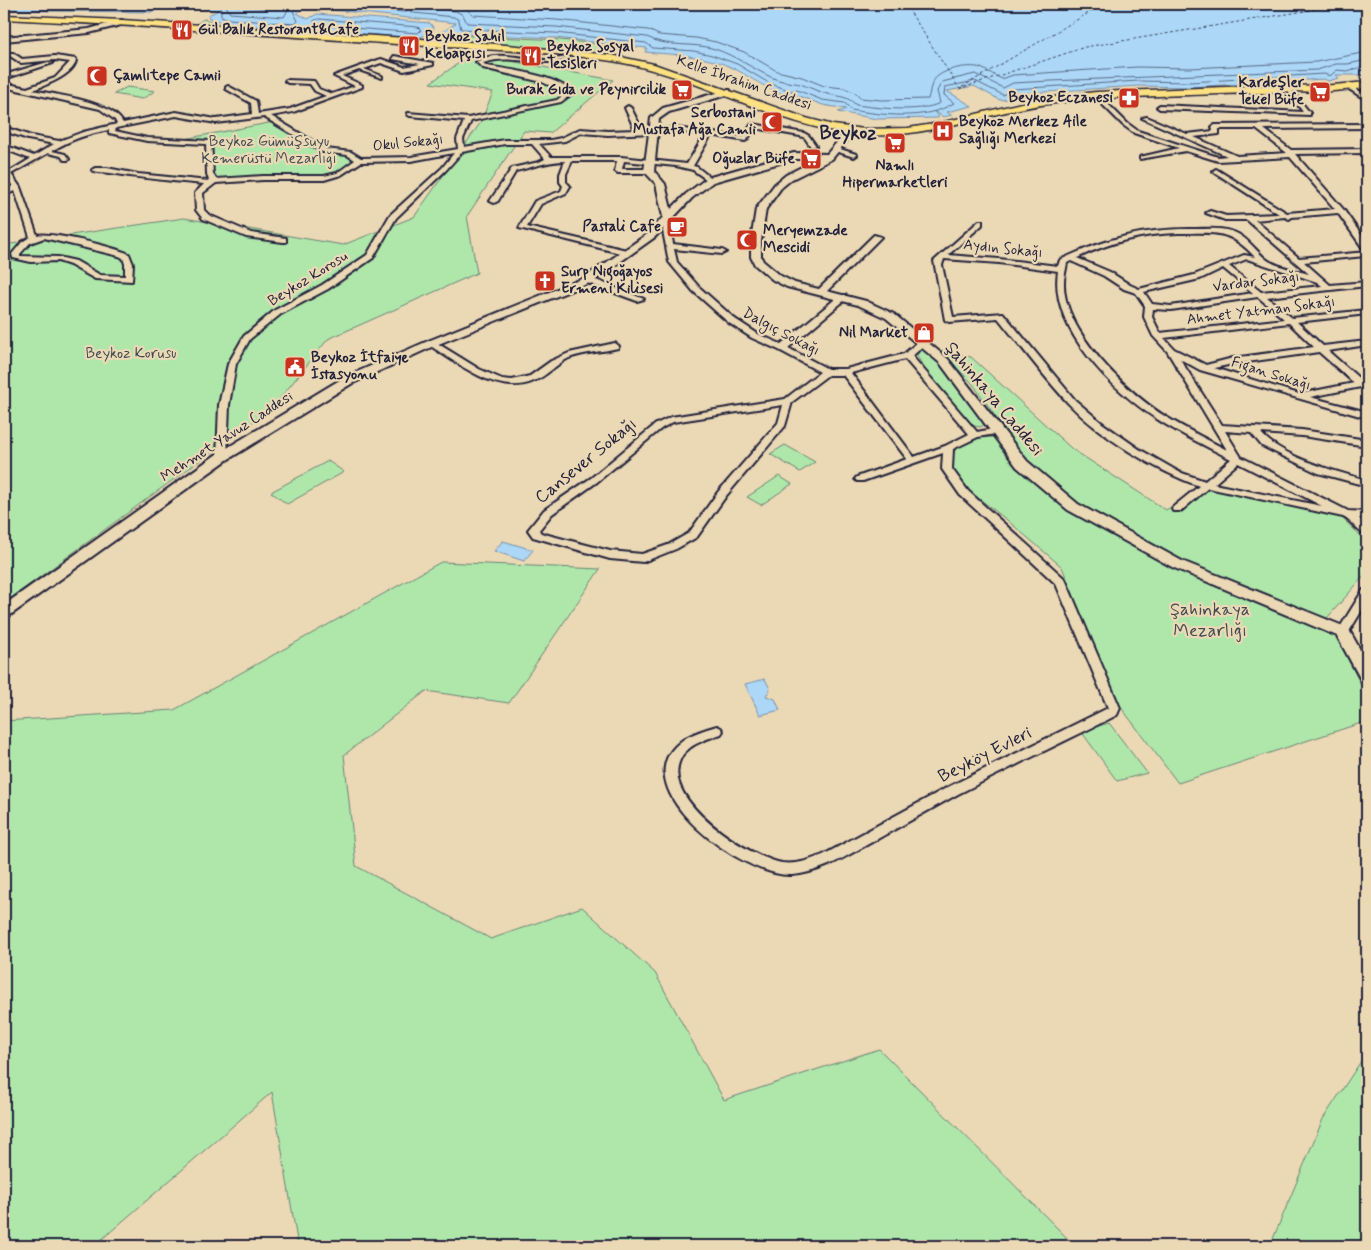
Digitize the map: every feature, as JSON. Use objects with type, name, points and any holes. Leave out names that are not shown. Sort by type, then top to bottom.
[{"type":"main road","name":"Kelle İbrahim Caddesi","points":[[4,17],[122,22],[471,47],[567,58],[628,61]]},
{"type":"main road","name":"Kelle İbrahim Caddesi","points":[[471,47],[485,46],[628,61],[651,66],[803,120],[851,131],[882,133],[949,124],[1037,102],[1096,95],[1367,85]]},
{"type":"street","points":[[4,39],[89,31],[122,22]]},
{"type":"street","points":[[4,55],[12,54],[21,61],[54,58],[74,60],[72,65],[60,74],[57,79],[28,90]]},
{"type":"street","points":[[410,114],[468,120],[559,101],[566,98],[570,93],[567,89],[546,81],[485,67],[479,62],[497,56],[556,63],[567,58]]},
{"type":"street","points":[[34,238],[17,187],[5,174],[60,143],[85,133],[176,114],[216,121],[291,111],[360,86],[337,76],[358,68],[381,61],[404,70],[431,64],[394,58]]},
{"type":"street","points":[[4,77],[61,60]]},
{"type":"street","points":[[358,68],[380,77]]},
{"type":"street","points":[[288,81],[312,82],[317,90],[332,96]]},
{"type":"street","points":[[4,84],[102,108],[118,126]]},
{"type":"street","points":[[1348,86],[1365,97]]},
{"type":"street","points":[[228,88],[238,96],[254,102],[256,115]]},
{"type":"street","points":[[1160,107],[1308,114],[1289,89]]},
{"type":"street","points":[[668,217],[660,184],[649,166],[655,118],[666,110],[727,92]]},
{"type":"street","points":[[1096,95],[1125,124],[1136,132],[1218,159],[1367,151]]},
{"type":"street","points":[[628,108],[639,131]]},
{"type":"street","name":"Okul Sokağı","points":[[264,114],[324,151],[348,153],[360,160],[411,159],[504,142],[563,140],[580,131],[693,131],[745,139],[753,126],[802,134],[807,137],[813,146]]},
{"type":"street","points":[[1145,118],[1235,157]]},
{"type":"street","points":[[461,149],[460,138],[468,120]]},
{"type":"street","points":[[118,126],[112,132],[136,139],[208,142],[210,174],[213,182]]},
{"type":"street","points":[[1257,126],[1291,154],[1340,211],[1365,249],[1298,260]]},
{"type":"street","points":[[1187,136],[1217,133],[1215,127],[1367,126]]},
{"type":"street","points":[[4,129],[30,138],[60,143]]},
{"type":"street","name":"Şahinkaya Caddesi","points":[[851,131],[833,153],[789,176],[778,186],[761,209],[756,241],[756,257],[764,269],[791,285],[843,297],[877,308],[890,316],[944,361],[1022,464],[1073,507],[1177,564],[1343,632]]},
{"type":"street","points":[[689,166],[709,134]]},
{"type":"street","points":[[535,142],[549,159]]},
{"type":"street","points":[[4,147],[34,158]]},
{"type":"street","name":"Beykoz Korosu","points":[[222,457],[224,405],[232,364],[246,338],[278,312],[325,287],[370,256],[393,217],[444,169],[461,149]]},
{"type":"street","points":[[1142,158],[1190,149]]},
{"type":"street","points":[[46,151],[63,155],[66,159]]},
{"type":"street","points":[[833,153],[854,155]]},
{"type":"street","name":"Mehmet Yavuz Caddesi","points":[[4,612],[222,457],[347,381],[432,343],[588,280],[652,235],[689,196],[710,180],[794,156],[833,153]]},
{"type":"street","points":[[494,201],[514,170],[541,164],[549,159],[621,160],[649,166]]},
{"type":"street","points":[[94,170],[107,170],[138,176],[213,182],[263,178],[324,178],[339,174],[360,160]]},
{"type":"street","points":[[569,160],[563,174],[563,182],[568,186],[564,192],[538,203],[522,228],[628,253]]},
{"type":"street","points":[[621,160],[618,171],[649,166],[689,166],[695,168],[710,180]]},
{"type":"street","points":[[1216,171],[1289,217]]},
{"type":"street","points":[[213,182],[204,187],[199,193],[200,210],[206,217],[249,235],[283,240]]},
{"type":"street","points":[[4,193],[17,187]]},
{"type":"street","points":[[1210,213],[1225,218],[1249,218],[1289,217],[1340,211]]},
{"type":"street","name":"Dalgıç Sokağı","points":[[668,217],[667,231],[673,262],[683,276],[732,321],[756,336],[826,372]]},
{"type":"street","points":[[1249,218],[1328,288]]},
{"type":"street","name":"Aydın Sokağı","points":[[979,223],[938,261],[949,320],[1000,315],[1072,402],[1099,425],[1136,451],[1176,474],[1206,485]]},
{"type":"street","points":[[1264,261],[1249,246],[1230,233],[1171,230],[1142,232],[1114,239],[1063,262],[1060,269],[1060,298],[1072,326],[1090,354],[1135,399],[1159,416],[1237,459],[1352,517],[1367,532]]},
{"type":"street","points":[[44,236],[68,239],[122,254],[127,257],[130,266],[129,279],[98,277],[73,263],[58,258],[31,260],[17,258],[16,254],[21,245],[34,238],[44,236]]},
{"type":"street","points":[[822,292],[877,237]]},
{"type":"street","points":[[669,246],[722,252]]},
{"type":"street","name":"Aydın Sokağı","points":[[942,257],[999,261],[1060,269]]},
{"type":"street","points":[[1071,258],[1107,274],[1127,287],[1139,291],[1197,277],[1224,265],[1247,258],[1264,261],[1320,280]]},
{"type":"street","points":[[1224,265],[1258,296],[1291,322],[1319,349],[1363,384]]},
{"type":"street","points":[[588,280],[640,299]]},
{"type":"street","name":"Vardar Sokağı","points":[[1149,306],[1171,308],[1367,284]]},
{"type":"street","points":[[1139,291],[1149,306],[1148,317],[1157,336],[1171,350],[1237,459]]},
{"type":"street","points":[[782,348],[843,297]]},
{"type":"street","name":"Ahmet Yatman Sokağı","points":[[1157,336],[1367,312]]},
{"type":"street","points":[[432,343],[488,377],[522,383],[534,378],[556,361],[568,355],[614,346]]},
{"type":"street","points":[[826,372],[846,372],[907,356],[922,343]]},
{"type":"street","points":[[1203,368],[1367,343]]},
{"type":"street","name":"Figan Sokağı","points":[[1171,350],[1203,368],[1297,397],[1367,415]]},
{"type":"street","points":[[907,356],[975,435]]},
{"type":"street","name":"Cansever Sokağı","points":[[788,401],[782,424],[722,494],[693,535],[672,547],[643,558],[610,555],[549,539],[537,535],[533,530],[548,512],[594,480],[659,426],[670,420],[788,401],[826,372]]},
{"type":"street","points":[[846,372],[912,460]]},
{"type":"street","points":[[1297,397],[1363,384]]},
{"type":"street","points":[[1219,428],[1302,433],[1367,443]]},
{"type":"street","points":[[860,479],[948,448],[975,435],[998,431]]},
{"type":"street","points":[[1254,431],[1265,444],[1321,471],[1367,483]]},
{"type":"street","name":"Beyköy Evleri","points":[[717,731],[700,736],[681,748],[672,764],[672,784],[680,798],[698,820],[726,844],[765,863],[785,870],[807,867],[828,859],[955,790],[1113,712],[1114,708],[1061,582],[964,493],[947,469],[948,448]]},
{"type":"street","points":[[1177,509],[1237,459]]},
{"type":"street","points":[[1206,485],[1346,514],[1367,515]]},
{"type":"street","points":[[1367,592],[1343,632],[1367,676]]},
{"type":"green space","points":[[204,19],[224,25],[383,36],[195,25]]},
{"type":"green space","points":[[431,34],[560,40],[616,46],[608,54],[492,43],[423,41]]},
{"type":"green space","name":"Beykoz Korusu","points":[[472,54],[613,80],[550,133],[524,131],[467,216],[477,273],[328,339],[273,407],[4,603],[4,245],[184,218],[343,245],[414,217],[481,122],[493,92],[430,83]]},
{"type":"green space","points":[[127,87],[155,91],[142,99],[114,94]]},
{"type":"green space","name":"Beykoz Gümüşsuyu Kemerüstü Mezarlığı","points":[[274,122],[324,152],[347,154],[357,160],[338,174],[324,178],[216,180],[212,174],[209,142],[184,139]]},
{"type":"green space","points":[[920,348],[930,355],[956,383],[984,424],[981,427],[974,426],[967,420],[933,383],[917,356]]},
{"type":"green space","name":"Şahinkaya Mezarlığı","points":[[939,350],[971,357],[1072,449],[1166,510],[1206,485],[1340,516],[1367,542],[1367,568],[1363,577],[1327,618],[1367,697],[1367,721],[1178,783],[1117,702],[1062,567],[1007,520],[968,490],[951,470],[952,456],[957,447],[979,438],[1009,436],[972,383]]},
{"type":"green space","points":[[785,445],[815,462],[800,472],[770,454]]},
{"type":"green space","points":[[328,461],[344,472],[287,504],[271,492]]},
{"type":"green space","points":[[779,476],[792,484],[761,505],[747,497]]},
{"type":"green space","points":[[441,562],[600,569],[509,703],[426,691],[344,755],[356,866],[491,939],[582,907],[655,973],[724,1100],[879,1049],[1075,1246],[298,1246],[272,1092],[94,1246],[4,1246],[4,721],[174,710]]},
{"type":"green space","points":[[1109,723],[1147,773],[1117,781],[1081,731]]},
{"type":"green space","points":[[1367,1052],[1367,1246],[1270,1246],[1323,1119]]},
{"type":"water","points":[[4,4],[1367,4],[1367,71],[1360,72],[1366,75],[1336,75],[1339,78],[1328,81],[1324,79],[1190,87],[1138,86],[1013,94],[1015,98],[1000,100],[974,86],[947,91],[972,106],[947,112],[952,115],[943,117],[934,112],[939,116],[938,118],[877,119],[838,112],[846,109],[823,105],[796,95],[782,94],[724,64],[691,56],[645,52],[647,48],[555,38],[441,33],[456,23],[305,7],[297,13],[308,19],[317,14],[430,23],[434,29],[420,38],[228,24],[209,18],[208,15],[219,10],[162,6],[153,12],[53,11],[4,9]]},
{"type":"water","points":[[503,541],[533,550],[524,561],[494,551]]},
{"type":"water","points":[[765,679],[770,689],[766,696],[775,699],[780,710],[760,715],[745,684]]},
{"type":"ferry route","points":[[905,4],[959,88]]},
{"type":"ferry route","points":[[962,87],[1104,4]]},
{"type":"ferry route","points":[[959,89],[1085,47],[1348,4]]},
{"type":"place","name":"Gül Balık Restorant&Cafe","points":[[182,30]]},
{"type":"place","name":"Beykoz Sahil Kebapçısı","points":[[409,46]]},
{"type":"place","name":"Beykoz Sosyal Tesisleri","points":[[531,56]]},
{"type":"place","name":"Çamlıtepe Camii","points":[[97,76]]},
{"type":"place","name":"Burak Gıda ve Peynircilik","points":[[682,90]]},
{"type":"place","name":"Kardeşler Tekel Büfe","points":[[1320,92]]},
{"type":"place","name":"Beykoz Eczanesi","points":[[1129,98]]},
{"type":"place","name":"Serbostani Mustafa Ağa Camii","points":[[772,122]]},
{"type":"place","name":"Beykoz Merkez Aile Sağlığı Merkezi","points":[[943,131]]},
{"type":"place","name":"Namlı Hipermarketleri","points":[[895,143]]},
{"type":"place","name":"Oğuzlar Büfe","points":[[811,159]]},
{"type":"place","name":"Pastali Cafe","points":[[677,227]]},
{"type":"place","name":"Meryemzade Mescidi","points":[[747,240]]},
{"type":"place","name":"Surp Nigoğayos Ermeni Kilisesi","points":[[545,281]]},
{"type":"place","name":"Nil Market","points":[[924,333]]},
{"type":"place","name":"Beykoz İtfaiye İstasyonu","points":[[295,367]]},
{"type":"district","name":"Beykoz","points":[[848,133]]}]
